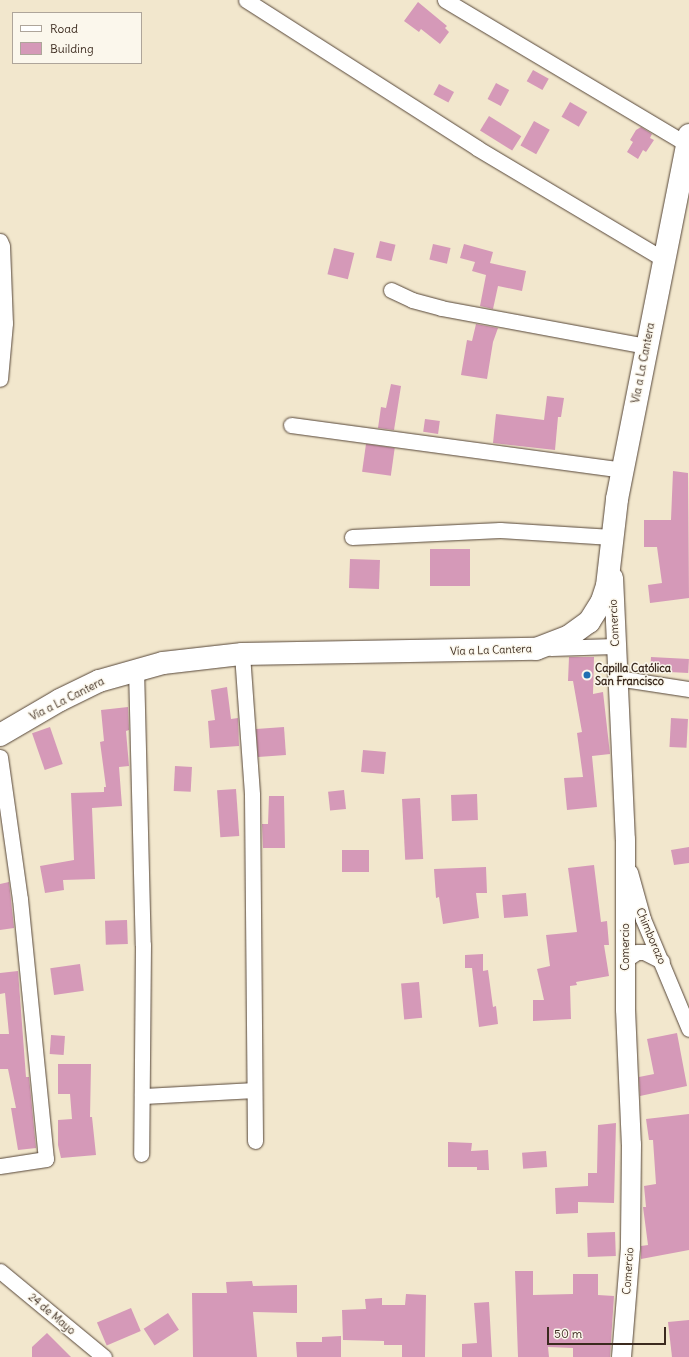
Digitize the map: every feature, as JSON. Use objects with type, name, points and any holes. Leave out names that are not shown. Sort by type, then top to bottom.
[{"type":"main road","name":"Vía a La Cantera","points":[[0,735],[78,690],[136,668],[194,658],[242,654],[536,649],[568,637],[589,622],[597,612],[607,586],[612,537],[622,470],[688,139]]},
{"type":"street","points":[[246,0],[477,148],[664,259]]},
{"type":"street","points":[[445,0],[688,139]]},
{"type":"street","points":[[0,242],[2,246],[5,323],[0,379]]},
{"type":"street","points":[[391,290],[412,300],[441,308],[646,346]]},
{"type":"street","points":[[290,425],[622,470]]},
{"type":"street","points":[[352,537],[500,530],[612,537]]},
{"type":"street","name":"Comercio","points":[[612,537],[615,646],[625,839],[625,960],[631,1144],[630,1240],[621,1357]]},
{"type":"street","points":[[536,649],[615,646]]},
{"type":"street","points":[[242,654],[252,796],[252,1090],[255,1141]]},
{"type":"street","points":[[136,668],[143,945],[141,1154]]},
{"type":"street","points":[[617,678],[689,689]]},
{"type":"street","points":[[0,757],[20,899],[46,1159],[0,1166]]},
{"type":"street","name":"Chimborazo","points":[[625,839],[636,897],[689,1029]]},
{"type":"street","points":[[625,960],[637,952],[644,952],[662,961]]},
{"type":"street","points":[[142,1096],[252,1090]]},
{"type":"street","name":"24 de Mayo","points":[[0,1271],[104,1357]]},
{"type":"building","points":[[418,2],[447,26],[445,28],[449,32],[440,44],[421,29],[419,32],[404,21]]},
{"type":"building","points":[[533,70],[549,79],[542,90],[527,81]]},
{"type":"building","points":[[496,83],[509,90],[501,106],[488,99]]},
{"type":"building","points":[[439,84],[454,92],[448,103],[433,95]]},
{"type":"building","points":[[570,102],[587,112],[579,127],[562,117]]},
{"type":"building","points":[[489,116],[521,136],[512,151],[480,130]]},
{"type":"building","points":[[534,121],[550,130],[536,154],[520,145]]},
{"type":"building","points":[[641,127],[652,134],[650,138],[654,140],[646,152],[643,150],[638,159],[627,152],[633,142],[630,140],[636,130]]},
{"type":"building","points":[[380,241],[396,245],[391,261],[376,257]]},
{"type":"building","points":[[433,244],[451,248],[447,264],[429,260]]},
{"type":"building","points":[[464,244],[493,252],[490,263],[526,271],[522,291],[498,286],[493,309],[480,306],[486,275],[472,271],[475,262],[460,258]]},
{"type":"building","points":[[334,248],[354,253],[348,279],[327,274]]},
{"type":"building","points":[[476,324],[498,328],[493,342],[487,379],[461,375],[467,340],[472,341]]},
{"type":"building","points":[[391,384],[401,386],[394,430],[378,428],[381,407],[386,408]]},
{"type":"building","points":[[547,396],[564,398],[561,417],[558,417],[555,450],[493,443],[496,414],[544,420]]},
{"type":"building","points":[[425,419],[440,421],[438,434],[423,432]]},
{"type":"building","points":[[366,444],[395,448],[391,476],[362,472]]},
{"type":"building","points":[[673,471],[688,473],[689,598],[650,603],[648,585],[662,583],[657,547],[644,547],[644,520],[671,520]]},
{"type":"building","points":[[430,549],[470,549],[470,586],[430,586]]},
{"type":"building","points":[[350,559],[380,560],[379,589],[349,588]]},
{"type":"building","points":[[569,657],[594,657],[593,694],[603,692],[610,754],[592,756],[597,807],[567,810],[564,778],[583,777],[577,733],[582,732],[573,681],[568,681]]},
{"type":"building","points":[[651,657],[689,659],[688,673],[650,671]]},
{"type":"building","points":[[227,687],[231,719],[238,718],[239,746],[210,748],[208,721],[215,720],[211,690]]},
{"type":"building","points":[[128,707],[129,730],[126,731],[129,766],[119,767],[122,806],[92,808],[95,879],[63,880],[64,890],[45,893],[40,866],[74,860],[71,793],[104,792],[104,787],[106,787],[100,742],[104,741],[101,710]]},
{"type":"building","points":[[671,718],[688,719],[686,748],[669,747]]},
{"type":"building","points":[[50,727],[63,764],[45,770],[32,733]]},
{"type":"building","points":[[284,727],[286,755],[258,757],[256,729]]},
{"type":"building","points":[[363,750],[386,752],[384,774],[361,772]]},
{"type":"building","points":[[175,766],[192,767],[191,792],[174,791]]},
{"type":"building","points":[[236,789],[239,836],[220,837],[217,790]]},
{"type":"building","points":[[344,790],[346,809],[330,811],[328,792]]},
{"type":"building","points":[[477,794],[478,820],[452,821],[451,795]]},
{"type":"building","points":[[269,796],[284,796],[285,848],[263,848],[262,824],[268,824]]},
{"type":"building","points":[[420,798],[423,859],[405,860],[402,799]]},
{"type":"building","points":[[689,847],[689,863],[674,865],[671,850]]},
{"type":"building","points":[[342,850],[369,850],[369,872],[342,872]]},
{"type":"building","points":[[594,865],[601,922],[607,921],[609,945],[604,945],[609,976],[576,982],[577,985],[570,986],[571,1019],[533,1021],[533,1000],[544,1000],[537,969],[550,966],[546,935],[577,932],[568,868]]},
{"type":"building","points":[[486,867],[487,893],[476,893],[479,918],[443,924],[439,897],[436,898],[434,869]]},
{"type":"building","points":[[9,882],[14,928],[0,930],[0,884]]},
{"type":"building","points":[[526,893],[528,916],[504,918],[502,895]]},
{"type":"building","points":[[127,920],[128,944],[106,945],[105,921]]},
{"type":"building","points":[[483,954],[483,971],[488,970],[493,1007],[496,1006],[498,1024],[479,1027],[472,968],[465,968],[465,955]]},
{"type":"building","points":[[80,964],[84,991],[54,995],[50,968]]},
{"type":"building","points":[[18,971],[26,1077],[29,1077],[36,1148],[18,1150],[11,1108],[16,1108],[8,1069],[0,1069],[0,1034],[9,1034],[5,993],[0,994],[0,973]]},
{"type":"building","points":[[419,982],[422,1018],[404,1019],[401,984]]},
{"type":"building","points":[[677,1033],[687,1086],[640,1096],[639,1077],[654,1074],[647,1039]]},
{"type":"building","points":[[51,1035],[65,1036],[64,1055],[50,1054]]},
{"type":"building","points":[[58,1064],[91,1064],[90,1117],[92,1117],[96,1155],[61,1158],[58,1145],[58,1120],[72,1119],[70,1094],[58,1094]]},
{"type":"building","points":[[689,1114],[689,1250],[641,1259],[641,1246],[648,1245],[643,1207],[646,1207],[644,1186],[656,1184],[653,1140],[649,1140],[646,1119]]},
{"type":"building","points":[[616,1123],[614,1203],[578,1202],[578,1213],[556,1214],[555,1188],[588,1186],[588,1173],[597,1173],[598,1125]]},
{"type":"building","points":[[448,1142],[472,1143],[471,1151],[488,1150],[489,1170],[477,1170],[477,1167],[448,1167]]},
{"type":"building","points":[[546,1151],[547,1167],[523,1169],[522,1153]]},
{"type":"building","points":[[615,1232],[616,1256],[588,1257],[587,1233]]},
{"type":"building","points":[[515,1271],[533,1271],[533,1295],[573,1294],[573,1274],[598,1274],[598,1295],[614,1296],[610,1357],[573,1357],[573,1348],[548,1347],[549,1357],[518,1357]]},
{"type":"building","points":[[252,1281],[253,1286],[297,1285],[297,1313],[253,1312],[257,1357],[193,1357],[192,1293],[227,1293],[226,1282]]},
{"type":"building","points":[[406,1294],[426,1295],[425,1357],[402,1357],[402,1345],[384,1345],[384,1341],[343,1340],[342,1310],[366,1309],[365,1299],[382,1298],[382,1305],[405,1305]]},
{"type":"building","points":[[489,1302],[492,1357],[462,1357],[462,1344],[477,1343],[474,1303]]},
{"type":"building","points":[[131,1308],[141,1331],[107,1345],[97,1322]]},
{"type":"building","points":[[168,1313],[179,1330],[155,1346],[144,1329]]},
{"type":"building","points":[[689,1320],[689,1357],[672,1357],[668,1322]]},
{"type":"building","points":[[47,1333],[71,1357],[32,1357],[32,1347]]},
{"type":"building","points":[[341,1336],[341,1357],[297,1357],[296,1342],[322,1342],[322,1337]]},
{"type":"place","name":"Capilla Católica San Francisco","points":[[587,675]]}]
